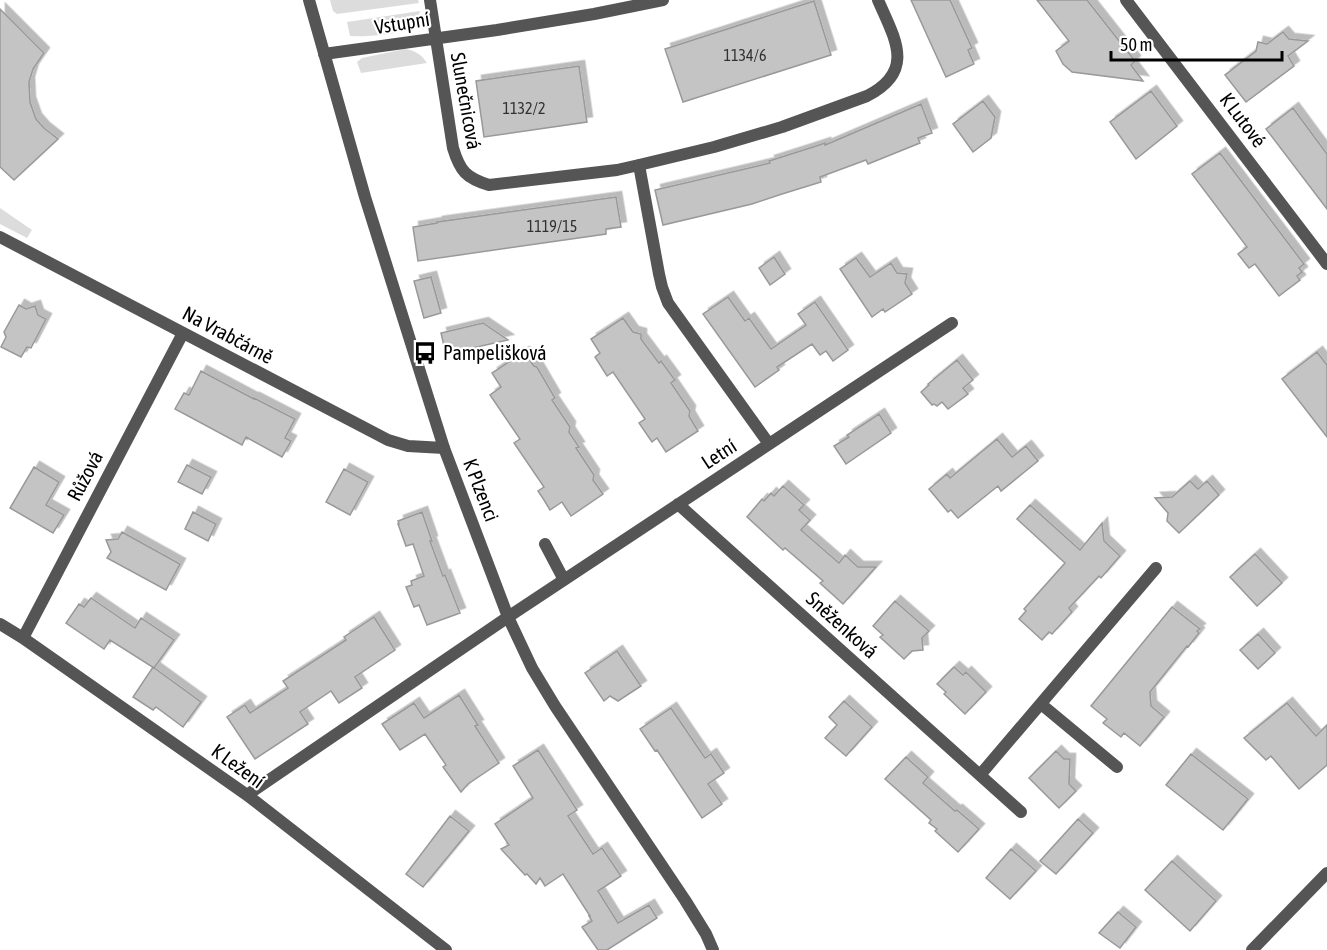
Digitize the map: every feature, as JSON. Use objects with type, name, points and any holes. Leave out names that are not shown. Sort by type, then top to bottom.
[{"type":"street","name":"K Plzenci","points":[[309,0],[365,197],[444,448],[508,617],[532,668],[555,706],[685,900],[713,950]]},
{"type":"street","name":"Slunečnicová","points":[[430,0],[457,163],[465,174],[489,185],[617,170],[714,147],[783,127],[880,90],[895,72],[898,60],[897,42],[878,0]]},
{"type":"street","name":"Vstupní","points":[[324,54],[497,30],[663,0]]},
{"type":"street","name":"K Lutové","points":[[1126,0],[1327,264]]},
{"type":"street","points":[[639,165],[659,274],[668,303],[769,444]]},
{"type":"street","name":"Na Vrabčárně","points":[[0,237],[388,440],[408,446],[444,448]]},
{"type":"street","name":"Letní","points":[[508,617],[952,323]]},
{"type":"street","name":"Růžová","points":[[23,638],[183,333]]},
{"type":"street","name":"Sněženková","points":[[678,504],[1021,812]]},
{"type":"street","points":[[545,544],[564,580]]},
{"type":"street","points":[[980,775],[1156,568]]},
{"type":"street","points":[[247,795],[508,617]]},
{"type":"street","name":"K Ležení","points":[[0,624],[247,795],[446,950]]},
{"type":"street","points":[[1041,704],[1117,767]]},
{"type":"street","points":[[1252,950],[1327,873]]},
{"type":"shaded area","points":[[330,0],[418,0],[419,3],[337,14],[333,11]]},
{"type":"shaded area","points":[[420,11],[415,22],[404,30],[381,35],[350,36],[347,22]]},
{"type":"shaded area","points":[[405,49],[418,53],[427,63],[361,73],[357,62],[362,58]]},
{"type":"shaded area","points":[[0,208],[32,230],[27,238],[0,224]]},
{"type":"building","points":[[911,0],[950,0],[972,48],[968,50],[974,64],[946,77]]},
{"type":"building","points":[[1037,0],[1087,0],[1135,61],[1131,65],[1143,81],[1072,72],[1063,64],[1056,51],[1069,41]]},
{"type":"building","points":[[814,1],[831,55],[683,102],[665,49]]},
{"type":"building","points":[[0,9],[44,53],[33,69],[29,82],[30,102],[36,119],[58,139],[14,180],[0,167]]},
{"type":"building","points":[[1283,32],[1289,39],[1308,41],[1288,56],[1294,66],[1246,102],[1225,75],[1256,51],[1258,42],[1267,44]]},
{"type":"building","points":[[579,66],[587,122],[484,137],[476,81]]},
{"type":"building","points":[[1151,91],[1177,126],[1136,159],[1110,122]]},
{"type":"building","points":[[983,101],[995,117],[991,138],[973,152],[953,124]]},
{"type":"building","points":[[921,104],[932,133],[918,138],[920,143],[868,164],[866,160],[820,177],[821,182],[752,204],[663,225],[655,190],[770,163],[769,161],[825,143],[825,145]]},
{"type":"building","points":[[1293,108],[1327,154],[1327,209],[1266,129]]},
{"type":"building","points":[[1220,153],[1304,264],[1299,268],[1302,272],[1297,276],[1300,280],[1279,296],[1255,264],[1249,268],[1238,254],[1247,247],[1192,174]]},
{"type":"building","points":[[616,197],[621,227],[606,229],[606,234],[418,261],[413,227]]},
{"type":"building","points":[[774,257],[785,274],[770,285],[759,268]]},
{"type":"building","points":[[856,258],[870,277],[891,263],[897,273],[907,274],[905,283],[912,294],[885,312],[883,309],[872,317],[840,269]]},
{"type":"building","points":[[431,277],[441,313],[424,318],[414,281]]},
{"type":"building","points":[[728,297],[745,321],[749,318],[771,349],[806,325],[798,314],[815,302],[848,350],[833,361],[826,351],[820,355],[812,344],[777,367],[779,370],[755,387],[703,314]]},
{"type":"building","points":[[19,305],[26,309],[35,306],[38,315],[46,319],[31,348],[27,347],[21,357],[1,347],[6,337],[4,332]]},
{"type":"building","points":[[623,318],[633,332],[641,334],[641,339],[675,380],[671,383],[690,411],[689,416],[698,431],[666,452],[657,438],[652,442],[639,423],[645,419],[613,372],[607,376],[595,357],[600,353],[591,339]]},
{"type":"building","points":[[483,323],[508,340],[446,354],[441,333]]},
{"type":"building","points":[[524,352],[537,367],[555,398],[552,400],[570,427],[569,432],[579,447],[576,448],[594,475],[593,480],[603,494],[571,516],[562,502],[550,510],[538,491],[544,487],[514,443],[520,439],[490,395],[501,387],[492,373]]},
{"type":"building","points":[[1317,352],[1327,365],[1327,437],[1282,379]]},
{"type":"building","points":[[957,360],[973,380],[963,388],[968,394],[948,409],[942,402],[937,406],[932,405],[921,392]]},
{"type":"building","points":[[201,371],[295,419],[285,438],[291,441],[282,457],[246,437],[242,445],[175,409],[184,393],[189,395]]},
{"type":"building","points":[[879,414],[891,433],[846,464],[834,446]]},
{"type":"building","points":[[997,439],[1012,457],[1026,446],[1038,461],[1001,491],[998,486],[958,518],[951,510],[948,512],[929,489],[947,474],[950,478]]},
{"type":"building","points":[[187,465],[211,477],[202,494],[178,482]]},
{"type":"building","points":[[34,467],[59,482],[46,505],[64,515],[53,533],[10,508]]},
{"type":"building","points":[[344,469],[368,482],[350,515],[326,502]]},
{"type":"building","points":[[1190,481],[1198,489],[1207,481],[1219,495],[1179,533],[1167,521],[1168,513],[1155,498],[1172,497]]},
{"type":"building","points":[[783,486],[804,505],[799,510],[810,520],[801,530],[839,563],[845,555],[858,567],[876,567],[843,604],[820,583],[823,581],[785,548],[783,550],[747,517],[762,499],[764,501],[771,493],[774,496]]},
{"type":"building","points":[[1030,505],[1080,550],[1102,523],[1104,541],[1120,556],[1101,578],[1099,576],[1069,608],[1072,612],[1052,634],[1049,632],[1042,640],[1019,619],[1026,611],[1024,609],[1065,563],[1017,519]]},
{"type":"building","points":[[193,512],[216,524],[208,541],[185,529]]},
{"type":"building","points":[[422,512],[443,576],[445,575],[460,613],[427,625],[419,605],[414,607],[406,587],[412,585],[411,581],[424,576],[413,544],[406,546],[398,524],[398,521]]},
{"type":"building","points":[[122,532],[180,564],[166,590],[107,558],[111,552],[106,540],[118,539]]},
{"type":"building","points":[[1255,554],[1282,583],[1257,606],[1230,577]]},
{"type":"building","points":[[91,598],[135,628],[141,618],[174,640],[154,668],[110,640],[104,649],[66,623],[79,604],[84,607]]},
{"type":"building","points":[[895,601],[929,631],[922,638],[923,650],[912,651],[904,659],[880,637],[883,635],[873,626]]},
{"type":"building","points":[[1172,607],[1200,629],[1150,692],[1151,706],[1164,717],[1140,746],[1124,733],[1121,737],[1103,723],[1107,719],[1091,706]]},
{"type":"building","points":[[374,617],[395,650],[355,677],[362,688],[339,703],[331,691],[300,712],[308,724],[255,759],[227,717],[245,705],[250,713],[288,688],[283,681],[346,640],[344,637]]},
{"type":"building","points":[[1258,634],[1275,653],[1258,669],[1240,650]]},
{"type":"building","points":[[617,651],[641,686],[618,701],[610,696],[604,701],[585,673]]},
{"type":"building","points":[[153,667],[201,702],[183,727],[156,707],[153,710],[133,697]]},
{"type":"building","points":[[954,667],[963,675],[966,672],[986,692],[965,714],[937,684]]},
{"type":"building","points":[[459,695],[478,725],[475,726],[499,763],[468,784],[461,792],[443,767],[446,765],[425,734],[400,750],[382,724],[414,703],[424,718]]},
{"type":"building","points":[[844,701],[872,727],[846,756],[825,738],[837,725],[829,717]]},
{"type":"building","points":[[1287,703],[1316,736],[1327,725],[1327,765],[1299,789],[1271,756],[1266,760],[1244,738]]},
{"type":"building","points":[[671,708],[705,758],[711,754],[724,773],[708,784],[722,804],[702,818],[657,750],[655,751],[640,729]]},
{"type":"building","points":[[538,750],[577,810],[568,816],[593,854],[602,848],[621,876],[598,891],[618,923],[649,905],[657,918],[607,950],[598,950],[582,927],[592,921],[563,874],[545,886],[540,878],[536,884],[501,849],[509,845],[495,824],[533,798],[513,766]]},
{"type":"building","points":[[1056,751],[1064,759],[1070,759],[1069,784],[1076,791],[1059,808],[1029,778]]},
{"type":"building","points":[[1191,754],[1248,799],[1223,830],[1166,785]]},
{"type":"building","points":[[906,757],[928,777],[923,783],[979,829],[958,852],[935,831],[937,829],[929,823],[931,820],[885,779]]},
{"type":"building","points":[[450,816],[469,831],[423,887],[406,874]]},
{"type":"building","points":[[1078,819],[1093,833],[1056,874],[1040,861]]},
{"type":"building","points":[[1011,849],[1036,871],[1010,899],[986,878]]},
{"type":"building","points":[[1172,861],[1216,901],[1190,931],[1145,890]]},
{"type":"building","points":[[1118,912],[1136,927],[1120,948],[1099,933]]},
{"type":"place","name":"Pampelišková","points":[[425,353]]}]
